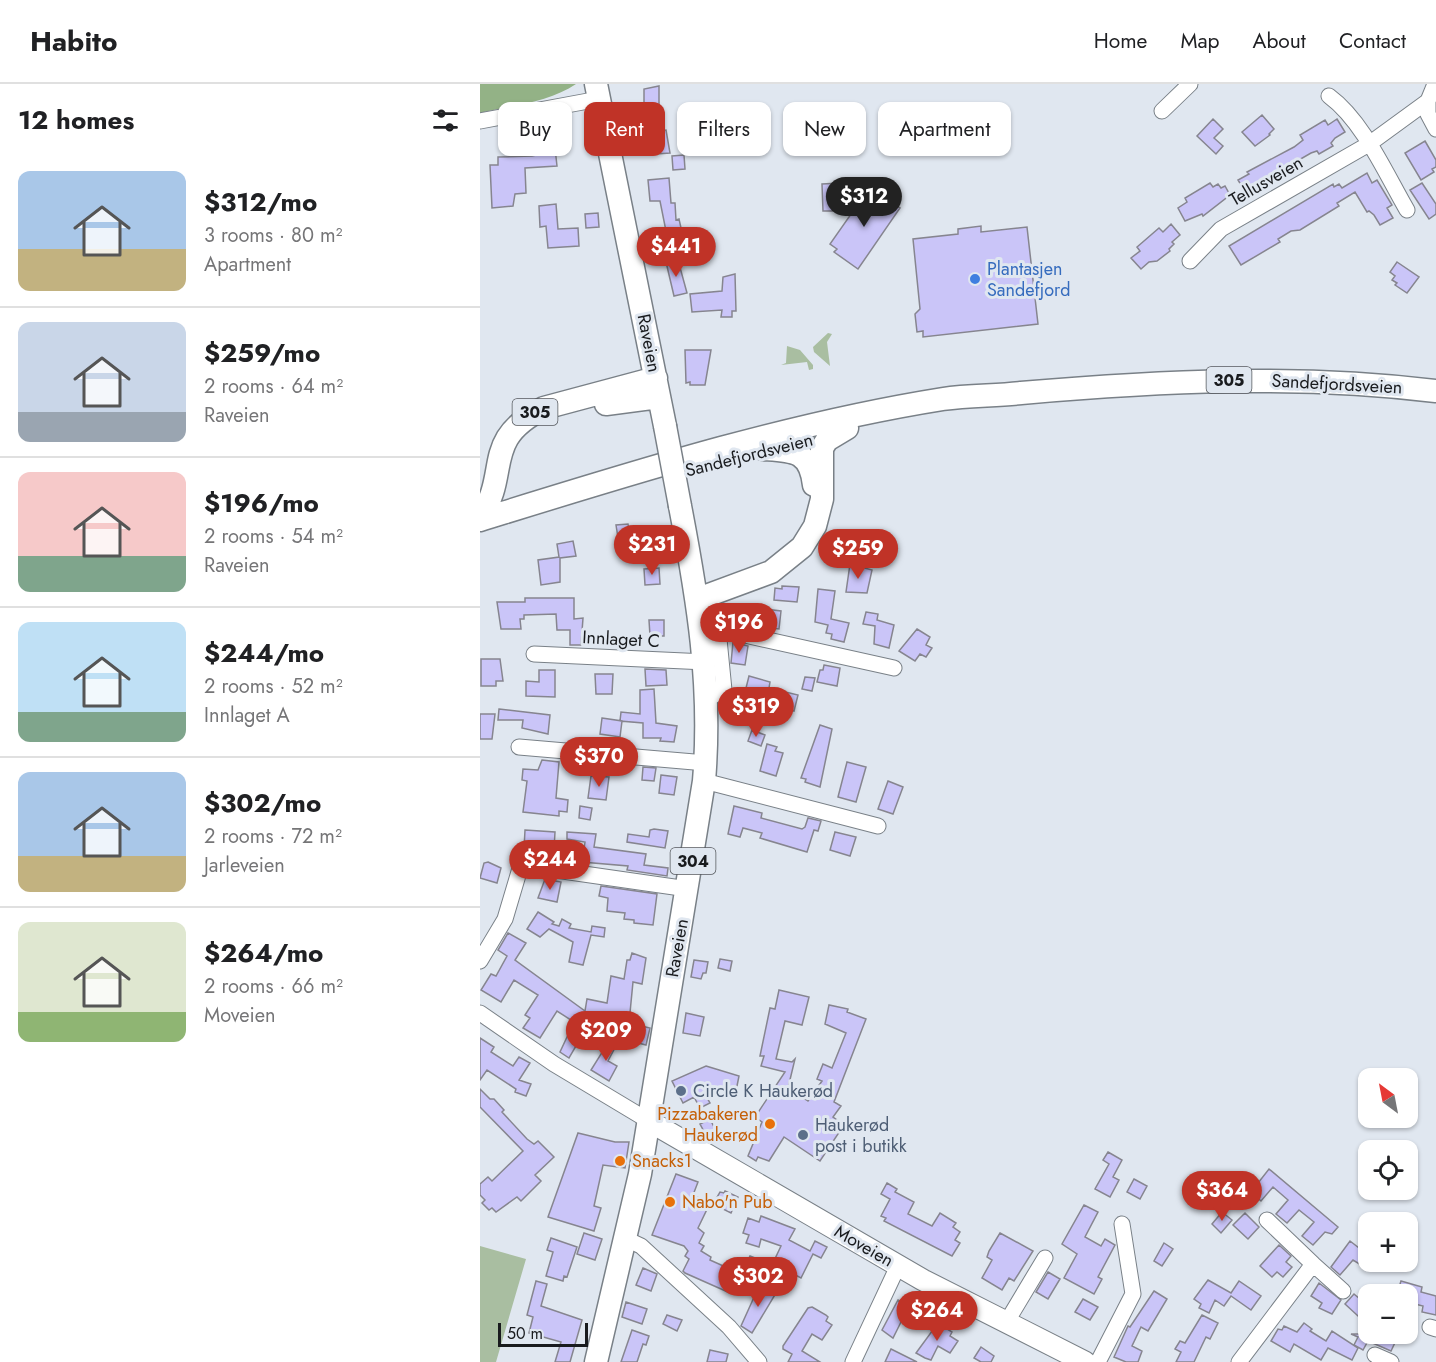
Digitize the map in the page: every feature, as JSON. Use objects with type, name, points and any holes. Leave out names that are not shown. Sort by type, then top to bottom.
[{"type":"main road","name":"Raveien","points":[[596,1362],[626,1239],[649,1121],[705,772],[708,699],[698,599],[598,92]]},
{"type":"main road","name":"Sandefjordsveien","points":[[480,519],[653,467],[817,425],[945,398],[1115,384],[1249,379],[1375,384],[1436,391]]},
{"type":"main road","name":"305","points":[[533,503],[512,493],[504,485],[502,471],[508,448],[528,425],[549,415],[657,387]]},
{"type":"main road","name":"305","points":[[480,519],[492,496],[497,459],[504,442],[517,424],[544,408],[657,387]]},
{"type":"main road","name":"Sandefjordsveien","points":[[480,530],[763,449],[847,428],[1022,393]]},
{"type":"main road","name":"305","points":[[698,599],[771,572],[802,547],[815,526],[822,499],[822,448],[827,440],[847,428]]},
{"type":"main road","name":"305","points":[[694,577],[720,576],[760,568],[789,549],[809,520],[814,483],[809,464],[802,455],[792,451],[763,449]]},
{"type":"street","points":[[1162,111],[1190,84]]},
{"type":"street","points":[[1435,84],[1428,101],[1428,114],[1436,129]]},
{"type":"street","points":[[480,121],[598,92]]},
{"type":"street","points":[[1329,96],[1342,108],[1369,144],[1407,210]]},
{"type":"street","name":"Tellusveien","points":[[1190,261],[1221,229],[1369,144],[1428,101]]},
{"type":"street","points":[[708,699],[723,690],[718,629],[894,668]]},
{"type":"street","name":"Innlaget C","points":[[534,654],[706,662]]},
{"type":"street","points":[[519,747],[705,772],[878,826]]},
{"type":"street","points":[[480,961],[505,919],[521,865],[688,889]]},
{"type":"street","points":[[480,1013],[554,1065],[649,1121]]},
{"type":"street","name":"Moveien","points":[[649,1121],[898,1266],[1085,1362]]},
{"type":"street","points":[[1267,1220],[1343,1291]]},
{"type":"street","points":[[1098,1362],[1133,1294],[1122,1224]]},
{"type":"street","points":[[626,1239],[641,1245],[729,1327],[759,1362]]},
{"type":"street","points":[[1006,1323],[1046,1258]]},
{"type":"street","points":[[1239,1362],[1313,1264]]},
{"type":"street","points":[[854,1362],[898,1266]]},
{"type":"street","points":[[1375,1355],[1391,1362]]},
{"type":"green space","points":[[480,84],[576,84],[554,95],[530,102],[498,102],[498,109],[480,113]]},
{"type":"green space","points":[[828,333],[832,334],[827,342],[830,366],[814,352],[813,347]]},
{"type":"green space","points":[[787,346],[800,350],[813,365],[813,369],[809,370],[807,362],[781,365],[786,363]]},
{"type":"green space","points":[[480,1246],[526,1259],[496,1362],[480,1362]]},
{"type":"building","points":[[659,86],[659,102],[644,102],[644,89]]},
{"type":"building","points":[[1262,115],[1274,129],[1270,135],[1255,146],[1242,132]]},
{"type":"building","points":[[1213,119],[1223,129],[1214,138],[1223,146],[1216,154],[1197,136]]},
{"type":"building","points":[[1337,119],[1345,132],[1335,138],[1331,143],[1333,146],[1319,154],[1317,151],[1311,153],[1290,165],[1281,173],[1282,175],[1246,193],[1238,180],[1249,174],[1247,172],[1294,147],[1303,140],[1300,135],[1325,120],[1328,125]]},
{"type":"building","points":[[666,130],[670,153],[665,153]]},
{"type":"building","points":[[1425,141],[1436,160],[1436,167],[1432,169],[1434,172],[1421,180],[1405,153]]},
{"type":"building","points":[[556,156],[557,166],[525,168],[526,193],[515,194],[513,206],[492,208],[490,165],[498,165],[498,157]]},
{"type":"building","points":[[672,156],[684,156],[685,169],[673,170]]},
{"type":"building","points":[[1367,173],[1372,183],[1377,180],[1392,205],[1387,208],[1393,218],[1380,225],[1374,215],[1367,212],[1355,192],[1337,203],[1339,206],[1300,230],[1291,231],[1278,239],[1280,242],[1241,265],[1229,246],[1333,184],[1334,187],[1339,184],[1342,188]]},
{"type":"building","points":[[669,178],[671,203],[675,203],[676,220],[679,219],[681,228],[666,231],[660,201],[650,201],[648,180]]},
{"type":"building","points":[[841,183],[842,191],[846,191],[846,211],[823,211],[822,184]]},
{"type":"building","points":[[1210,183],[1213,187],[1218,184],[1221,188],[1225,186],[1230,195],[1203,216],[1202,214],[1185,221],[1178,208],[1187,202],[1185,198]]},
{"type":"building","points":[[1422,183],[1436,204],[1436,214],[1429,219],[1410,190]]},
{"type":"building","points":[[870,187],[900,208],[858,269],[834,252],[837,249],[830,244]]},
{"type":"building","points":[[556,204],[558,229],[578,228],[579,246],[548,248],[546,226],[540,227],[539,206]]},
{"type":"building","points":[[598,213],[599,227],[586,228],[585,214]]},
{"type":"building","points":[[1171,224],[1180,235],[1172,242],[1174,244],[1169,249],[1170,251],[1141,269],[1131,258],[1140,251],[1137,247],[1159,228],[1163,232]]},
{"type":"building","points":[[981,226],[981,232],[1027,227],[1038,324],[923,337],[923,331],[917,332],[915,314],[920,309],[913,239],[958,234],[958,229]]},
{"type":"building","points":[[688,229],[690,237],[694,236],[697,252],[679,255],[675,231]]},
{"type":"building","points":[[678,260],[687,293],[674,296],[666,262]]},
{"type":"building","points":[[1397,262],[1419,277],[1407,293],[1395,285],[1397,283],[1392,280],[1395,276],[1390,272]]},
{"type":"building","points":[[735,274],[736,311],[732,311],[732,317],[721,317],[722,310],[692,312],[690,294],[722,291],[723,277]]},
{"type":"building","points":[[685,350],[711,350],[705,385],[686,383]]},
{"type":"building","points":[[628,524],[629,531],[657,529],[658,545],[639,547],[636,543],[619,544],[616,525]]},
{"type":"building","points":[[573,541],[576,556],[560,558],[560,582],[541,585],[538,560],[559,557],[557,544]]},
{"type":"building","points":[[850,564],[872,570],[867,593],[846,592]]},
{"type":"building","points":[[659,568],[660,584],[645,585],[644,569]]},
{"type":"building","points":[[782,586],[799,587],[797,602],[774,600],[775,588],[782,589]]},
{"type":"building","points":[[818,589],[835,591],[831,619],[849,623],[844,642],[831,639],[832,634],[826,633],[828,625],[815,622]]},
{"type":"building","points":[[525,598],[574,598],[574,619],[583,618],[581,645],[570,645],[570,630],[557,630],[556,614],[524,615],[524,619],[520,619],[521,629],[501,629],[497,602],[525,602]]},
{"type":"building","points":[[765,609],[781,611],[779,629],[763,627]]},
{"type":"building","points":[[866,612],[878,614],[877,620],[894,625],[889,648],[874,644],[875,626],[863,624]]},
{"type":"building","points":[[649,620],[664,620],[664,636],[650,636]]},
{"type":"building","points":[[917,629],[930,637],[926,645],[932,648],[926,657],[920,654],[915,661],[899,651]]},
{"type":"building","points":[[733,642],[748,646],[745,665],[731,663]]},
{"type":"building","points":[[481,659],[500,659],[503,681],[496,681],[496,686],[481,686]]},
{"type":"building","points":[[824,665],[840,668],[837,686],[817,682]]},
{"type":"building","points":[[645,669],[666,670],[667,685],[646,686]]},
{"type":"building","points":[[539,670],[555,670],[555,697],[526,696],[526,681],[539,682]]},
{"type":"building","points":[[595,674],[613,674],[612,694],[596,694]]},
{"type":"building","points":[[749,676],[770,682],[769,688],[798,695],[794,711],[777,707],[773,719],[758,715],[759,705],[755,704],[758,692],[746,688]]},
{"type":"building","points":[[805,677],[815,678],[812,691],[802,689]]},
{"type":"building","points":[[654,689],[656,723],[677,726],[674,742],[660,741],[661,738],[643,738],[643,723],[620,721],[621,712],[640,714],[640,690]]},
{"type":"building","points":[[499,709],[550,715],[548,734],[522,728],[523,720],[498,720]]},
{"type":"building","points":[[480,714],[495,714],[492,739],[480,739]]},
{"type":"building","points":[[602,718],[622,721],[620,737],[600,734]]},
{"type":"building","points":[[820,725],[832,729],[820,787],[805,782],[806,779],[801,778]]},
{"type":"building","points":[[752,730],[765,735],[761,746],[748,741]]},
{"type":"building","points":[[767,744],[777,747],[775,751],[783,753],[776,776],[760,771]]},
{"type":"building","points":[[542,760],[559,762],[556,798],[568,800],[567,812],[559,811],[559,816],[523,812],[527,781],[522,780],[523,769],[538,770]]},
{"type":"building","points":[[847,762],[866,767],[856,802],[838,797]]},
{"type":"building","points":[[643,767],[656,768],[654,781],[642,780]]},
{"type":"building","points":[[661,775],[677,777],[674,795],[659,793]]},
{"type":"building","points":[[591,776],[609,777],[606,800],[588,798]]},
{"type":"building","points":[[888,781],[903,787],[893,814],[878,809]]},
{"type":"building","points":[[580,806],[592,808],[590,820],[579,818]]},
{"type":"building","points":[[734,806],[762,813],[761,818],[802,829],[808,818],[821,821],[818,831],[814,830],[807,852],[760,838],[762,833],[743,828],[740,837],[728,834]]},
{"type":"building","points":[[525,830],[555,832],[554,850],[524,849]]},
{"type":"building","points":[[650,830],[668,831],[665,848],[627,842],[628,834],[649,837]]},
{"type":"building","points":[[567,832],[596,834],[594,847],[646,854],[644,865],[668,868],[667,876],[627,870],[628,866],[582,862],[585,842],[567,839]]},
{"type":"building","points":[[835,832],[856,837],[850,856],[830,850]]},
{"type":"building","points":[[488,862],[501,868],[497,883],[480,878],[484,863]]},
{"type":"building","points":[[545,879],[561,882],[557,902],[538,898]]},
{"type":"building","points":[[601,886],[657,894],[653,925],[634,923],[634,920],[624,919],[625,913],[607,911],[608,898],[599,896]]},
{"type":"building","points":[[538,912],[554,922],[552,924],[559,926],[562,919],[571,924],[569,928],[591,932],[592,926],[605,928],[604,937],[591,935],[583,965],[569,962],[573,942],[549,929],[540,937],[527,929]]},
{"type":"building","points":[[508,933],[526,943],[515,960],[585,1011],[587,999],[607,1003],[611,976],[624,979],[627,960],[630,960],[632,953],[646,958],[642,984],[633,982],[629,1023],[650,1028],[646,1045],[623,1039],[626,1026],[599,1023],[598,1029],[587,1027],[569,1058],[560,1052],[574,1022],[557,1011],[540,1038],[523,1028],[530,1018],[525,1015],[538,995],[514,980],[501,1002],[481,990],[491,974],[496,976],[507,956],[498,950]]},
{"type":"building","points":[[720,959],[732,961],[730,971],[718,968]]},
{"type":"building","points":[[694,960],[708,962],[706,973],[703,973],[701,979],[691,977]]},
{"type":"building","points":[[779,990],[809,997],[802,1025],[785,1021],[776,1059],[792,1062],[795,1059],[788,1088],[808,1101],[822,1081],[817,1079],[823,1064],[832,1068],[846,1033],[825,1024],[829,1005],[848,1009],[847,1012],[866,1019],[834,1102],[841,1106],[833,1117],[844,1125],[820,1161],[784,1137],[769,1161],[758,1157],[756,1161],[748,1156],[762,1122],[755,1117],[785,1072],[761,1066],[764,1056],[760,1056],[770,1008],[775,1009]]},
{"type":"building","points":[[686,1013],[704,1017],[700,1036],[683,1033]]},
{"type":"building","points":[[480,1038],[494,1047],[491,1052],[513,1066],[519,1057],[530,1063],[519,1080],[531,1084],[526,1096],[515,1092],[516,1089],[487,1070],[480,1080]]},
{"type":"building","points":[[611,1038],[618,1042],[608,1061],[617,1066],[609,1081],[591,1070]]},
{"type":"building","points":[[706,1066],[739,1076],[736,1091],[723,1088],[706,1096],[710,1103],[700,1108],[694,1097],[683,1103],[672,1081]]},
{"type":"building","points":[[480,1089],[490,1099],[494,1099],[504,1110],[502,1112],[527,1139],[534,1144],[538,1141],[554,1157],[535,1175],[541,1181],[521,1201],[517,1197],[496,1212],[492,1208],[489,1210],[482,1203],[485,1200],[480,1195],[480,1184],[488,1177],[492,1181],[523,1151],[480,1107]]},
{"type":"building","points":[[710,1119],[716,1131],[706,1135],[700,1124]]},
{"type":"building","points":[[578,1133],[615,1142],[629,1142],[625,1168],[603,1165],[594,1206],[601,1208],[594,1231],[548,1217]]},
{"type":"building","points":[[1108,1152],[1122,1160],[1113,1177],[1119,1180],[1110,1197],[1095,1189],[1109,1164],[1103,1160]]},
{"type":"building","points":[[1269,1169],[1338,1227],[1332,1234],[1325,1232],[1313,1245],[1302,1236],[1314,1222],[1299,1210],[1287,1223],[1276,1214],[1288,1200],[1273,1187],[1261,1201],[1251,1192]]},
{"type":"building","points":[[676,1174],[698,1182],[693,1195],[710,1203],[698,1228],[704,1233],[699,1243],[704,1246],[701,1251],[711,1257],[710,1260],[739,1273],[730,1293],[685,1273],[683,1271],[689,1259],[685,1256],[688,1251],[684,1246],[652,1235]]},
{"type":"building","points":[[1134,1179],[1147,1186],[1140,1199],[1127,1192]]},
{"type":"building","points":[[887,1183],[897,1189],[895,1192],[914,1202],[908,1214],[932,1226],[940,1213],[956,1223],[953,1227],[960,1232],[955,1240],[960,1243],[952,1256],[884,1221],[886,1218],[881,1216],[890,1199],[881,1194]]},
{"type":"building","points":[[725,1191],[738,1197],[731,1213],[713,1204],[720,1192]]},
{"type":"building","points":[[1084,1205],[1098,1212],[1085,1237],[1101,1246],[1105,1239],[1115,1245],[1098,1277],[1102,1279],[1094,1294],[1064,1278],[1077,1254],[1062,1244]]},
{"type":"building","points":[[1222,1212],[1232,1220],[1221,1233],[1212,1224]]},
{"type":"building","points":[[1245,1213],[1259,1227],[1248,1239],[1233,1225]]},
{"type":"building","points":[[761,1216],[795,1229],[789,1240],[810,1251],[815,1241],[827,1247],[821,1258],[813,1254],[801,1278],[773,1263],[781,1246],[761,1239],[759,1247],[746,1243],[749,1235],[743,1233],[748,1218],[759,1222]]},
{"type":"building","points":[[584,1233],[602,1239],[595,1260],[577,1254]]},
{"type":"building","points":[[1000,1233],[1033,1251],[1014,1281],[1009,1278],[1002,1290],[982,1278],[992,1260],[987,1257],[989,1251]]},
{"type":"building","points":[[551,1238],[577,1247],[567,1277],[564,1276],[563,1281],[546,1276],[553,1252],[547,1250]]},
{"type":"building","points":[[1350,1241],[1358,1247],[1358,1263],[1353,1260],[1340,1275],[1331,1267]]},
{"type":"building","points":[[1164,1243],[1173,1249],[1162,1266],[1154,1261]]},
{"type":"building","points":[[1279,1245],[1291,1256],[1286,1262],[1292,1267],[1283,1277],[1277,1272],[1272,1277],[1260,1266]]},
{"type":"building","points":[[750,1256],[755,1258],[746,1285],[737,1281]]},
{"type":"building","points":[[643,1268],[657,1274],[651,1291],[636,1285]]},
{"type":"building","points":[[1048,1272],[1060,1279],[1048,1299],[1036,1292]]},
{"type":"building","points":[[1208,1280],[1231,1293],[1239,1281],[1261,1296],[1251,1310],[1231,1296],[1224,1306],[1215,1300],[1209,1313],[1199,1308],[1201,1304],[1194,1299]]},
{"type":"building","points":[[536,1281],[547,1284],[541,1306],[582,1320],[570,1362],[555,1362],[561,1342],[529,1333],[533,1317],[527,1315]]},
{"type":"building","points":[[1319,1283],[1341,1300],[1332,1314],[1319,1308],[1322,1303],[1311,1296]]},
{"type":"building","points":[[760,1284],[776,1293],[752,1333],[741,1326]]},
{"type":"building","points":[[1418,1286],[1422,1287],[1421,1292],[1436,1296],[1436,1315],[1422,1312],[1423,1306],[1418,1305]]},
{"type":"building","points":[[1154,1291],[1167,1299],[1148,1331],[1141,1327],[1132,1346],[1142,1351],[1138,1362],[1126,1362],[1114,1357],[1128,1326],[1130,1327]]},
{"type":"building","points":[[1354,1294],[1358,1297],[1358,1316],[1345,1304]]},
{"type":"building","points":[[1083,1299],[1098,1307],[1090,1320],[1075,1312]]},
{"type":"building","points":[[898,1300],[906,1304],[910,1302],[912,1309],[905,1322],[902,1320],[893,1338],[882,1330]]},
{"type":"building","points":[[626,1302],[647,1309],[642,1324],[622,1317]]},
{"type":"building","points":[[812,1307],[826,1315],[828,1317],[826,1321],[832,1325],[822,1340],[812,1334],[802,1351],[820,1362],[788,1362],[792,1354],[783,1349],[783,1346],[808,1308]]},
{"type":"building","points":[[667,1315],[682,1320],[677,1331],[663,1324]]},
{"type":"building","points":[[1202,1315],[1218,1323],[1210,1339],[1206,1337],[1194,1362],[1176,1362],[1181,1352],[1175,1349],[1180,1341],[1185,1343]]},
{"type":"building","points":[[938,1323],[952,1332],[950,1336],[958,1341],[950,1353],[938,1346],[931,1360],[916,1353]]},
{"type":"building","points":[[1304,1323],[1312,1329],[1310,1331],[1326,1341],[1332,1331],[1358,1348],[1352,1360],[1328,1348],[1321,1360],[1294,1344],[1290,1352],[1271,1341],[1278,1329],[1282,1330],[1284,1326],[1297,1332]]},
{"type":"building","points":[[632,1330],[649,1336],[646,1345],[643,1344],[637,1362],[621,1362]]},
{"type":"building","points":[[1358,1337],[1358,1344],[1366,1344],[1363,1350],[1354,1345]]},
{"type":"building","points":[[1375,1344],[1394,1344],[1391,1351]]},
{"type":"building","points":[[981,1347],[994,1356],[991,1362],[981,1362],[974,1358]]},
{"type":"building","points":[[891,1349],[917,1362],[885,1362]]},
{"type":"building","points":[[710,1350],[728,1354],[726,1362],[707,1362]]},
{"type":"place","name":"Plantasjen Sandefjord","points":[[975,279]]},
{"type":"place","name":"Circle K Haukerød","points":[[681,1091]]},
{"type":"place","name":"Pizzabakeren Haukerød","points":[[770,1124]]},
{"type":"place","name":"Haukerød post i butikk","points":[[803,1135]]},
{"type":"place","name":"Snacks1","points":[[620,1161]]},
{"type":"place","name":"Nabo'n Pub","points":[[670,1202]]}]
